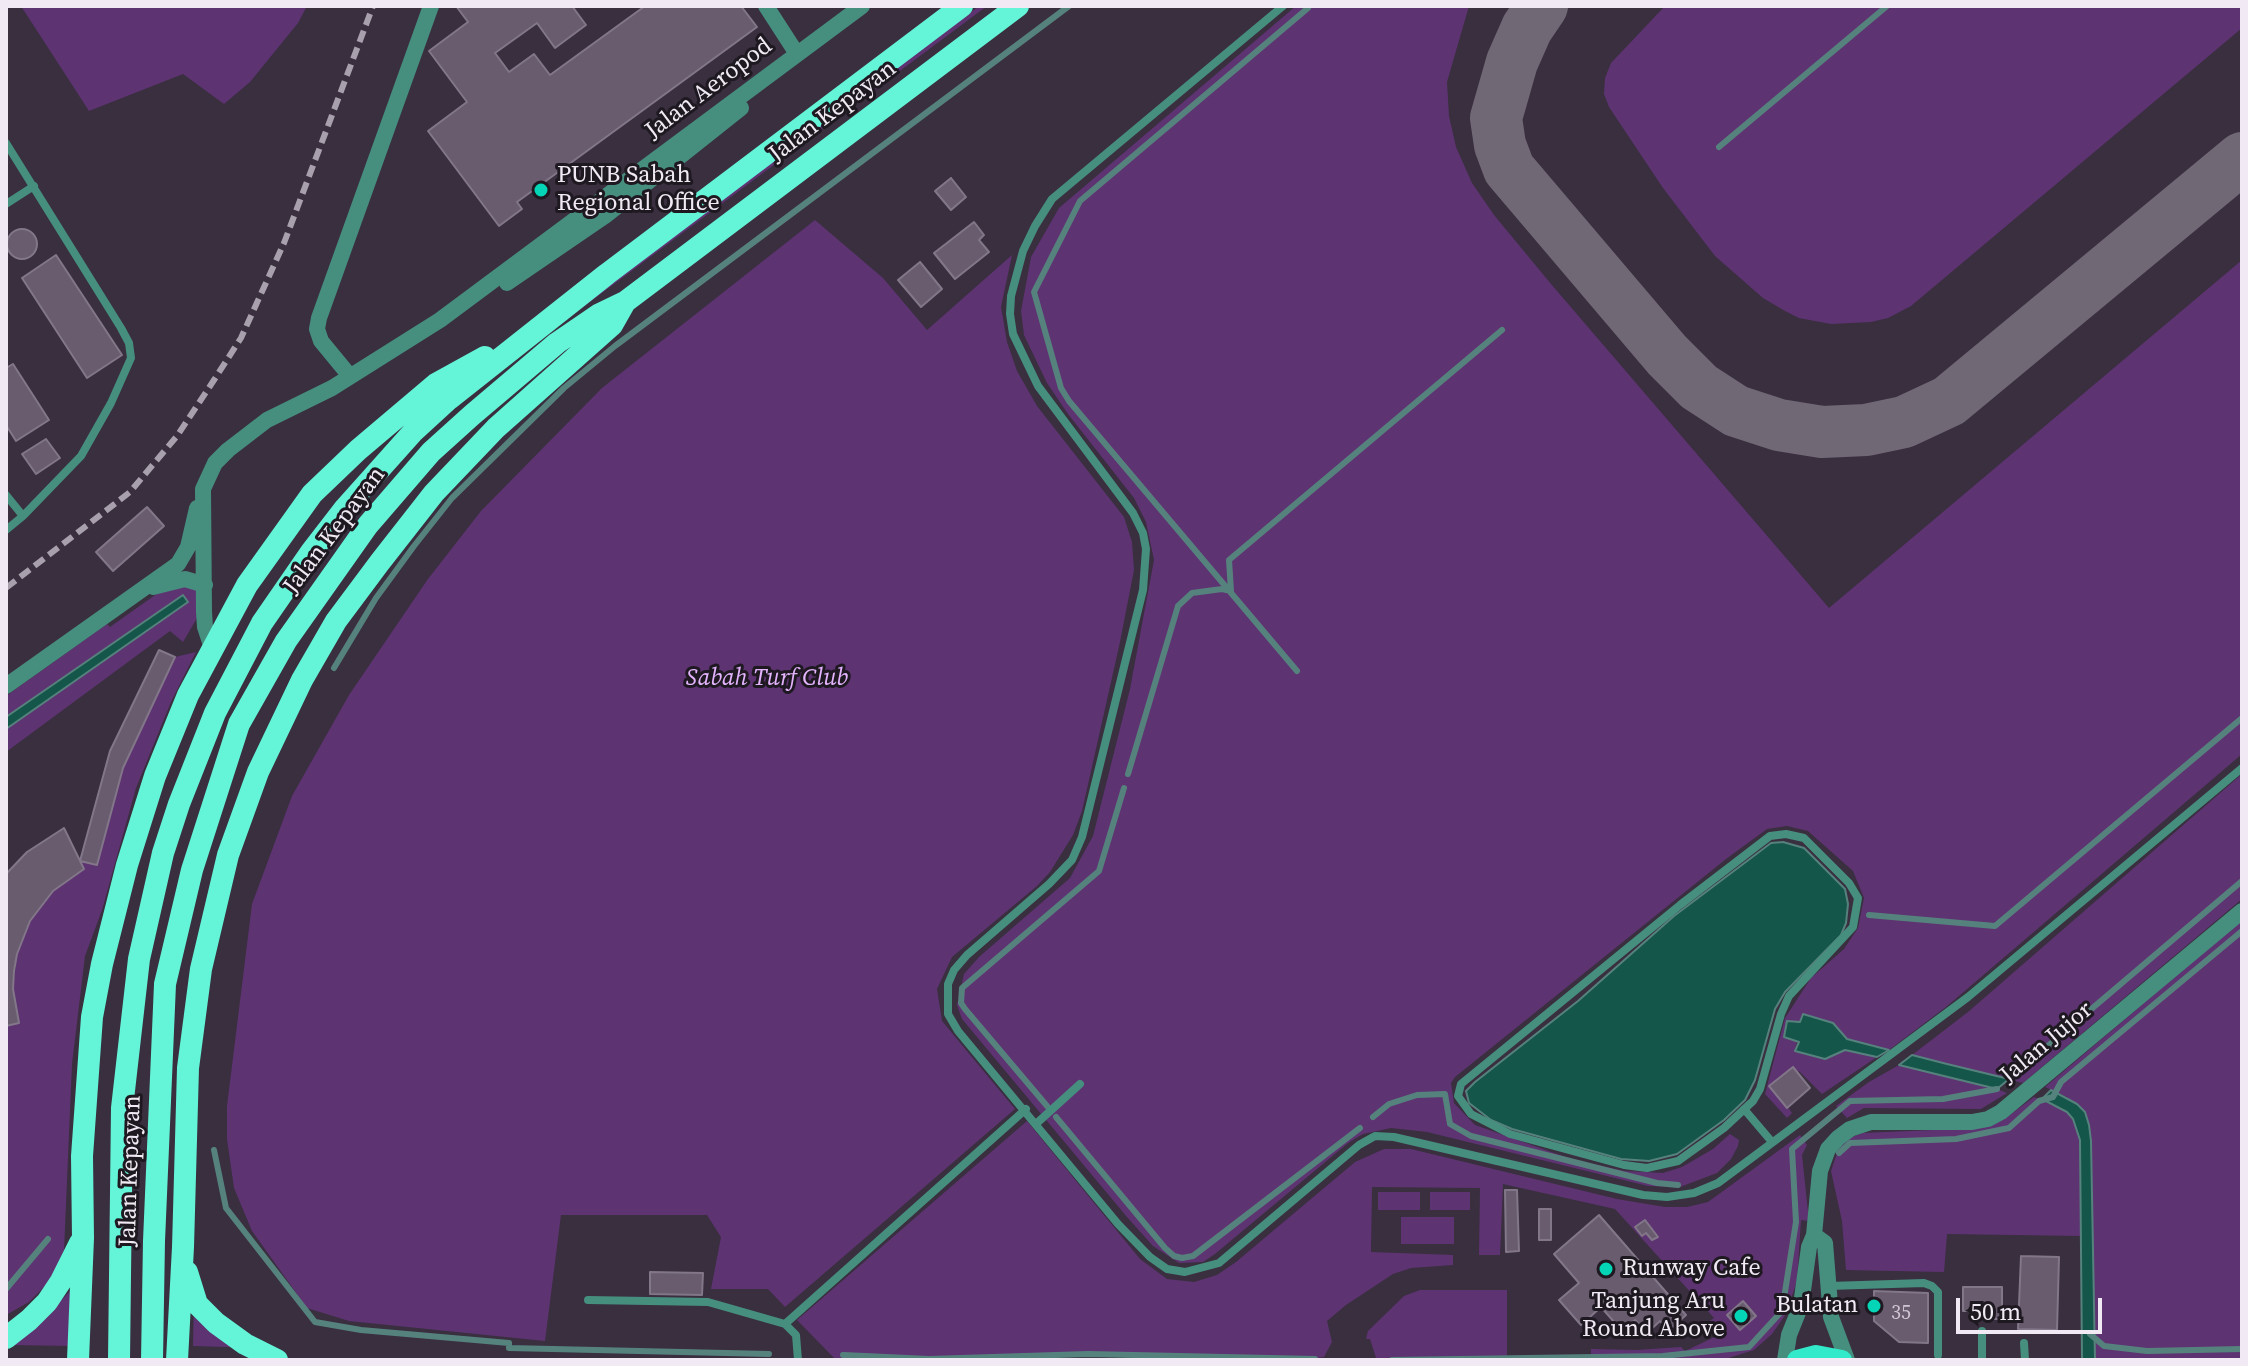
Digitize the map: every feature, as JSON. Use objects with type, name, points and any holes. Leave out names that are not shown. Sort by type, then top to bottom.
[{"type":"highway","name":"Jalan Kepayan","points":[[119,1360],[122,1108],[139,959],[163,853],[179,804],[215,713],[262,623],[319,541],[413,432],[449,399],[643,247],[962,6]]},
{"type":"highway","name":"Jalan Kepayan","points":[[152,1360],[165,984],[192,870],[239,724],[261,683],[368,525],[441,443],[557,343],[598,315],[625,302],[1018,6]]},
{"type":"highway","points":[[177,1360],[188,1068],[201,969],[228,855],[258,772],[302,680],[329,633],[380,562],[434,493],[496,428],[612,325],[625,302]]},
{"type":"highway","points":[[78,1360],[83,1238],[82,1156],[92,1017],[127,865],[155,776],[188,695],[247,585],[275,543],[321,485],[436,384],[547,323]]},
{"type":"highway","points":[[6,1338],[47,1302],[83,1238]]},
{"type":"highway","points":[[183,1247],[188,1279],[197,1304],[216,1323],[245,1344],[277,1360]]},
{"type":"main road","points":[[1797,1360],[1816,1355],[1845,1360]]},
{"type":"street","points":[[349,375],[321,341],[317,329],[319,318],[431,6]]},
{"type":"street","points":[[766,6],[797,54]]},
{"type":"street","name":"Jalan Aeropod","points":[[203,489],[215,463],[267,420],[332,388],[440,320],[862,6]]},
{"type":"street","points":[[203,489],[205,627],[212,648]]},
{"type":"street","points":[[6,686],[178,564],[188,547],[203,489]]},
{"type":"street","points":[[141,592],[185,579],[205,585]]},
{"type":"street","name":"Jalan Jujor","points":[[1814,1235],[1823,1158],[1828,1149],[1850,1129],[1871,1122],[1972,1122],[1988,1119],[2017,1100],[2242,911]]},
{"type":"street","points":[[1785,1360],[1789,1335],[1801,1305],[1809,1247],[1814,1235],[1825,1243],[1831,1317],[1845,1360]]},
{"type":"lane","points":[[1283,6],[1052,199],[1035,226],[1015,276],[1010,314],[1013,334],[1038,386],[1133,513],[1143,533],[1146,549],[1143,590],[1082,837],[1072,860],[954,970],[948,984],[948,1014],[958,1031],[1026,1109],[1118,1224],[1150,1257],[1167,1269],[1185,1272],[1219,1263],[1359,1145],[1375,1136],[1394,1137],[1643,1195],[1667,1197],[1694,1193],[1718,1183],[1903,1048],[2242,768]]},
{"type":"lane","points":[[6,143],[121,328],[129,343],[131,358],[111,403],[81,456],[6,530]]},
{"type":"lane","points":[[6,204],[34,186]]},
{"type":"lane","points":[[6,495],[23,516]]},
{"type":"lane","points":[[1786,834],[1804,838],[1849,883],[1858,898],[1853,927],[1789,996],[1760,1089],[1744,1109],[1715,1136],[1678,1161],[1647,1168],[1624,1165],[1510,1134],[1471,1114],[1458,1096],[1458,1089],[1680,905],[1770,836],[1786,834]]},
{"type":"lane","points":[[1037,1123],[1080,1084]]},
{"type":"lane","points":[[785,1324],[1026,1109]]},
{"type":"lane","points":[[1744,1109],[1772,1142]]},
{"type":"lane","points":[[1828,1286],[1924,1283],[1932,1286],[1938,1292],[1938,1355]]},
{"type":"lane","points":[[588,1300],[708,1302],[785,1324],[796,1335],[798,1360]]},
{"type":"lane","points":[[1982,1331],[1982,1360]]},
{"type":"lane","points":[[2024,1343],[2025,1360]]},
{"type":"green space","points":[[21,6],[307,6],[298,23],[250,82],[224,104],[183,74],[89,111]]},
{"type":"green space","points":[[979,6],[987,6],[547,334],[547,331]]},
{"type":"green space","points":[[1296,6],[1469,6],[1447,82],[1449,116],[1456,147],[1472,183],[1551,284],[1829,608],[2242,260],[2242,754],[1946,1007],[1889,1050],[1847,1039],[1833,1023],[1803,1015],[1795,1050],[1825,1059],[1845,1050],[1877,1057],[1822,1094],[1799,1071],[1776,1089],[1792,1113],[1787,1118],[1765,1094],[1785,1018],[1811,978],[1844,949],[1858,928],[1864,898],[1853,871],[1808,831],[1787,826],[1767,829],[1726,859],[1451,1083],[1454,1103],[1475,1125],[1577,1161],[1625,1171],[1663,1173],[1682,1167],[1713,1149],[1730,1134],[1739,1140],[1738,1146],[1731,1159],[1717,1173],[1680,1187],[1648,1186],[1427,1132],[1391,1128],[1363,1134],[1348,1143],[1203,1262],[1179,1263],[1153,1246],[1127,1217],[962,1019],[957,1005],[964,974],[979,957],[1070,878],[1093,836],[1130,689],[1154,560],[1146,522],[1134,498],[1047,383],[1024,335],[1021,311],[1031,257],[1059,208]]},
{"type":"green space","points":[[1665,6],[2242,6],[2242,28],[1911,306],[1888,318],[1871,322],[1831,324],[1799,318],[1785,311],[1763,298],[1715,256],[1663,188],[1609,107],[1604,94],[1605,78],[1611,63]]},
{"type":"green space","name":"Sabah Turf Club","points":[[815,220],[883,278],[927,330],[1012,255],[1001,307],[1007,342],[1017,371],[1037,406],[1124,517],[1132,542],[1134,570],[1120,642],[1082,811],[1073,835],[1050,872],[1037,886],[952,957],[937,989],[942,1021],[1015,1109],[785,1307],[768,1289],[711,1289],[721,1237],[707,1215],[561,1215],[545,1341],[349,1321],[307,1308],[252,1231],[234,1188],[227,1139],[227,1106],[252,904],[292,796],[349,695],[428,579],[481,511],[602,388]]},
{"type":"green space","points":[[179,584],[202,592],[200,613],[183,642],[170,631],[6,752],[6,729],[188,602],[182,596],[6,717],[6,696],[107,624],[110,627],[158,593]]},
{"type":"green space","points":[[196,652],[171,702],[136,788],[102,910],[85,956],[72,1064],[64,1250],[49,1282],[29,1302],[6,1315],[6,1026],[19,1023],[13,989],[17,954],[40,905],[53,891],[84,869],[80,861],[97,864],[123,768],[175,657]]},
{"type":"green space","points":[[2242,774],[2242,899],[2023,1083],[1912,1055],[1968,1012]]},
{"type":"green space","points":[[2242,920],[2242,1360],[2095,1360],[2089,1125],[2067,1097],[2045,1087]]},
{"type":"green space","points":[[1899,1065],[2007,1093],[1981,1109],[1864,1108],[1847,1118],[1836,1106]]},
{"type":"green space","points":[[2034,1097],[2067,1112],[2078,1129],[2082,1236],[1947,1234],[1944,1272],[1846,1270],[1842,1221],[1831,1171],[1839,1147],[1849,1138],[1863,1133],[1980,1128],[2007,1117]]},
{"type":"green space","points":[[1027,1121],[1140,1259],[1167,1279],[1194,1282],[1217,1275],[1355,1162],[1384,1149],[1411,1149],[1617,1199],[1665,1207],[1687,1207],[1708,1202],[1800,1135],[1807,1145],[1802,1155],[1809,1221],[1801,1220],[1797,1281],[1786,1314],[1772,1334],[1754,1350],[1722,1360],[1591,1356],[1591,1349],[1681,1347],[1685,1351],[1719,1335],[1708,1322],[1714,1318],[1615,1209],[1503,1184],[1500,1255],[1479,1255],[1480,1188],[1372,1187],[1371,1252],[1453,1255],[1453,1265],[1411,1268],[1393,1274],[1346,1305],[1327,1321],[1332,1342],[1324,1357],[1303,1360],[1132,1360],[1132,1357],[1088,1356],[836,1360],[797,1320]]},
{"type":"green space","points":[[1378,1192],[1420,1192],[1420,1210],[1378,1210]]},
{"type":"green space","points":[[1430,1192],[1470,1192],[1470,1210],[1430,1210]]},
{"type":"green space","points":[[1401,1217],[1454,1217],[1454,1244],[1401,1244]]},
{"type":"green space","points":[[72,1289],[74,1346],[10,1345],[51,1311]]},
{"type":"green space","points":[[1420,1290],[1507,1290],[1507,1359],[1376,1358],[1370,1339],[1366,1339],[1368,1331],[1404,1296]]},
{"type":"green space","points":[[194,1296],[261,1348],[193,1346]]},
{"type":"shaded area","points":[[183,595],[188,602],[6,729],[6,717]]},
{"type":"shaded area","points":[[1783,842],[1804,848],[1845,889],[1848,904],[1846,923],[1841,935],[1785,992],[1775,1009],[1755,1080],[1745,1100],[1724,1120],[1677,1154],[1649,1161],[1621,1159],[1512,1129],[1491,1120],[1469,1103],[1466,1091],[1475,1082],[1578,1001],[1674,916],[1771,843]]},
{"type":"shaded area","points":[[1803,1014],[1833,1023],[1847,1039],[1889,1050],[1877,1057],[1845,1050],[1825,1059],[1795,1051],[1799,1042],[1784,1037],[1787,1021],[1800,1022]]},
{"type":"shaded area","points":[[1912,1055],[2009,1079],[1997,1089],[1899,1065]]},
{"type":"shaded area","points":[[2051,1090],[2077,1104],[2085,1112],[2089,1125],[2095,1360],[2082,1360],[2080,1140],[2073,1119],[2067,1112],[2042,1099]]},
{"type":"building","points":[[456,6],[572,6],[586,25],[555,48],[537,23],[495,53],[509,72],[534,54],[550,75],[645,6],[741,6],[757,27],[517,202],[522,209],[499,226],[428,131],[467,102],[429,51],[468,22]]},
{"type":"building","points":[[951,178],[966,197],[951,210],[935,191]]},
{"type":"building","points":[[974,222],[984,235],[979,240],[989,252],[955,279],[934,253]]},
{"type":"building","points":[[22,229],[33,233],[37,244],[33,255],[22,259],[11,255],[7,244],[11,233]]},
{"type":"building","points":[[56,255],[122,355],[87,378],[22,278]]},
{"type":"building","points":[[920,262],[942,289],[921,307],[898,280]]},
{"type":"building","points":[[13,364],[49,420],[16,441],[6,425],[6,368]]},
{"type":"building","points":[[46,439],[60,458],[36,474],[22,454]]},
{"type":"building","points":[[147,507],[164,526],[113,571],[96,552]]},
{"type":"building","points":[[159,650],[175,657],[123,768],[97,865],[80,861],[110,751]]},
{"type":"building","points":[[64,828],[84,869],[53,891],[30,921],[14,971],[13,989],[19,1023],[6,1026],[6,874],[27,852]]},
{"type":"building","points":[[1793,1067],[1810,1088],[1787,1108],[1769,1086]]},
{"type":"building","points":[[1505,1190],[1517,1190],[1519,1251],[1506,1252]]},
{"type":"building","points":[[1539,1209],[1551,1209],[1551,1240],[1539,1240]]},
{"type":"building","name":"Runway Cafe","points":[[1599,1215],[1686,1315],[1668,1331],[1660,1321],[1647,1333],[1635,1320],[1622,1331],[1601,1307],[1581,1325],[1559,1300],[1579,1283],[1554,1254]]},
{"type":"building","points":[[1645,1220],[1658,1237],[1652,1240],[1646,1233],[1642,1236],[1635,1227]]},
{"type":"building","points":[[2021,1256],[2059,1257],[2057,1330],[2018,1329]]},
{"type":"building","points":[[650,1272],[703,1273],[702,1295],[650,1294]]},
{"type":"building","points":[[1963,1287],[2002,1287],[2002,1319],[1974,1319],[1974,1311],[1963,1311]]},
{"type":"building","points":[[1874,1291],[1928,1293],[1928,1343],[1899,1342],[1874,1321]]},
{"type":"building","name":"Tanjung Aru Round Above","points":[[1743,1301],[1756,1316],[1740,1330],[1727,1315]]},
{"type":"waterway","points":[[334,668],[376,598],[452,498],[564,388],[615,346],[1069,6]]},
{"type":"waterway","points":[[1719,147],[1887,6]]},
{"type":"waterway","points":[[1297,671],[1069,401],[1061,388],[1034,292],[1080,201],[1308,8]]},
{"type":"waterway","points":[[1128,774],[1178,606],[1192,593],[1222,589],[1231,591],[1229,560],[1502,330]]},
{"type":"waterway","points":[[1869,915],[1995,926],[2242,718]]},
{"type":"waterway","points":[[1047,1106],[965,1009],[961,1003],[962,988],[1099,871],[1124,788]]},
{"type":"waterway","points":[[2009,1079],[2242,881]]},
{"type":"waterway","points":[[1839,1153],[1850,1143],[1956,1139],[2009,1128],[2039,1101],[2053,1097],[2061,1082],[2242,931]]},
{"type":"waterway","points":[[1392,1360],[1663,1356],[1749,1347],[1782,1311],[1796,1222],[1792,1149],[1850,1101],[1943,1099],[1997,1089]]},
{"type":"waterway","points":[[1373,1117],[1389,1104],[1417,1095],[1445,1094],[1450,1124],[1471,1136],[1657,1183],[1678,1185]]},
{"type":"waterway","points":[[1056,1117],[1165,1248],[1182,1258],[1193,1256],[1360,1128]]},
{"type":"waterway","points":[[214,1150],[226,1208],[315,1322],[361,1330],[509,1343],[509,1348],[769,1354]]},
{"type":"waterway","points":[[6,1289],[48,1239]]},
{"type":"waterway","points":[[2090,1334],[2104,1346],[2147,1351],[2242,1349]]},
{"type":"waterway","points":[[843,1355],[929,1359],[1088,1354],[1315,1359]]},
{"type":"taxiway","points":[[1542,6],[1527,28],[1512,62],[1496,118],[1500,145],[1509,169],[1667,355],[1699,387],[1736,411],[1779,425],[1822,432],[1866,430],[1904,422],[1949,401],[2242,158]]},
{"type":"railway","points":[[6,588],[130,492],[177,436],[241,338],[284,243],[373,6]]},
{"type":"place","name":"PUNB Sabah Regional Office","points":[[541,190]]},
{"type":"place","name":"Runway Cafe","points":[[1606,1269]]},
{"type":"place","name":"Bulatan","points":[[1874,1306]]},
{"type":"place","name":"Tanjung Aru Round Above","points":[[1741,1316]]}]
